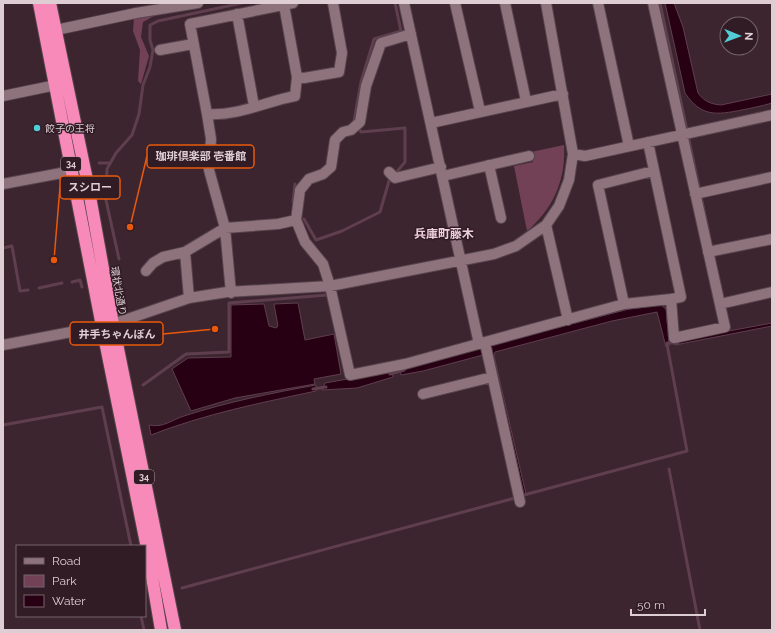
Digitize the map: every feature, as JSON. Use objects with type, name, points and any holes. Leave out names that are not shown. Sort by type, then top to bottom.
[{"type":"highway","name":"環状北通り","points":[[39,3],[72,171],[175,630]]},
{"type":"highway","name":"環状北通り","points":[[50,3],[87,180],[107,325],[161,630]]},
{"type":"street","points":[[56,30],[136,13],[198,3]]},
{"type":"street","points":[[298,77],[304,78],[339,72],[342,53],[333,3]]},
{"type":"street","points":[[404,3],[462,261],[482,344],[487,355],[520,502]]},
{"type":"street","points":[[455,3],[480,111]]},
{"type":"street","points":[[505,3],[526,102]]},
{"type":"street","points":[[598,3],[629,146]]},
{"type":"street","points":[[653,3],[686,134],[723,303],[725,327],[674,338],[671,300]]},
{"type":"street","points":[[208,114],[216,115],[248,109],[254,106],[295,96],[298,77],[288,4],[190,24],[208,114],[211,139],[210,170],[225,228],[230,293]]},
{"type":"street","points":[[3,345],[107,325],[189,298],[230,293],[330,286],[462,261],[494,254],[516,246],[546,225],[559,206],[569,180],[573,154],[549,4]]},
{"type":"street","points":[[237,14],[254,106]]},
{"type":"street","points":[[411,34],[381,43],[366,86],[360,122],[351,130],[343,132],[335,140],[331,167],[323,174],[309,179],[300,190],[296,220],[306,242],[323,264],[330,286],[350,375],[405,364],[624,304],[681,298],[648,142]]},
{"type":"street","points":[[160,50],[193,44]]},
{"type":"street","points":[[3,96],[56,85]]},
{"type":"street","points":[[430,123],[563,94]]},
{"type":"street","points":[[573,154],[585,156],[772,115]]},
{"type":"street","points":[[392,175],[489,165],[529,156]]},
{"type":"street","points":[[489,165],[501,218]]},
{"type":"street","points":[[3,184],[72,171]]},
{"type":"street","points":[[624,304],[598,185],[653,171]]},
{"type":"street","points":[[699,193],[772,177]]},
{"type":"street","points":[[146,271],[153,263],[163,257],[185,252],[225,228],[278,224],[296,220]]},
{"type":"street","points":[[546,225],[568,320]]},
{"type":"street","points":[[712,252],[772,239]]},
{"type":"street","points":[[185,252],[189,298]]},
{"type":"street","points":[[723,303],[772,292]]},
{"type":"street","points":[[422,394],[492,377]]},
{"type":"green space","points":[[154,16],[143,22],[141,37],[149,56],[141,84],[138,81],[140,50],[133,31],[134,18]]},
{"type":"green space","points":[[564,145],[563,170],[556,193],[544,213],[527,231],[514,166],[533,162],[531,152]]},
{"type":"water","points":[[665,3],[674,3],[683,27],[698,93],[703,98],[710,103],[721,105],[772,94],[772,103],[733,112],[717,113],[703,110],[691,101],[685,93]]},
{"type":"water","points":[[298,303],[305,340],[334,334],[341,374],[314,379],[315,384],[235,398],[191,411],[172,369],[188,358],[231,357],[231,305],[264,304],[269,326],[276,328],[278,326],[274,304]]},
{"type":"water","points":[[661,305],[666,309],[669,346],[666,347],[657,312],[612,321],[495,352],[494,356],[526,494],[524,495],[490,345],[629,309]]},
{"type":"water","points":[[772,323],[772,326],[675,345],[675,341]]},
{"type":"water","points":[[481,347],[483,355],[423,371],[401,375],[399,368]]},
{"type":"water","points":[[392,371],[393,377],[357,388],[322,390],[325,383]]},
{"type":"water","points":[[316,385],[316,391],[212,415],[151,435],[149,425],[163,425],[184,416],[217,406]]},
{"type":"waterway","points":[[119,259],[106,200],[107,169],[116,153],[132,135],[139,114],[143,85],[150,67],[153,50],[150,40],[150,25],[158,21],[242,3]]},
{"type":"waterway","points":[[304,219],[316,240],[342,231],[380,212],[389,181],[405,162],[405,128],[361,132],[354,121],[361,82],[374,39],[401,31],[395,3]]},
{"type":"waterway","points":[[660,3],[709,234]]},
{"type":"waterway","points":[[99,163],[109,163]]},
{"type":"waterway","points":[[293,202],[295,184]]},
{"type":"waterway","points":[[3,248],[12,246],[20,291],[28,290]]},
{"type":"waterway","points":[[72,282],[80,280],[82,287]]},
{"type":"waterway","points":[[39,288],[62,283]]},
{"type":"waterway","points":[[143,385],[186,354],[229,352],[229,303],[327,295]]},
{"type":"waterway","points":[[667,343],[678,343]]},
{"type":"waterway","points":[[524,495],[687,451],[667,344]]},
{"type":"waterway","points":[[390,374],[404,370]]},
{"type":"waterway","points":[[313,389],[326,387]]},
{"type":"waterway","points":[[3,425],[102,407],[131,545]]},
{"type":"waterway","points":[[669,469],[700,630]]},
{"type":"waterway","points":[[182,588],[515,498]]},
{"type":"waterway","points":[[141,617],[144,630]]},
{"type":"place","name":"餃子の王将","points":[[37,128]]},
{"type":"place","name":"珈琲倶楽部 壱番館","points":[[130,227]]},
{"type":"place","name":"スシロー","points":[[54,260]]},
{"type":"place","name":"井手ちゃんぽん","points":[[215,329]]},
{"type":"district","name":"兵庫町藤木","points":[[444,234]]}]
